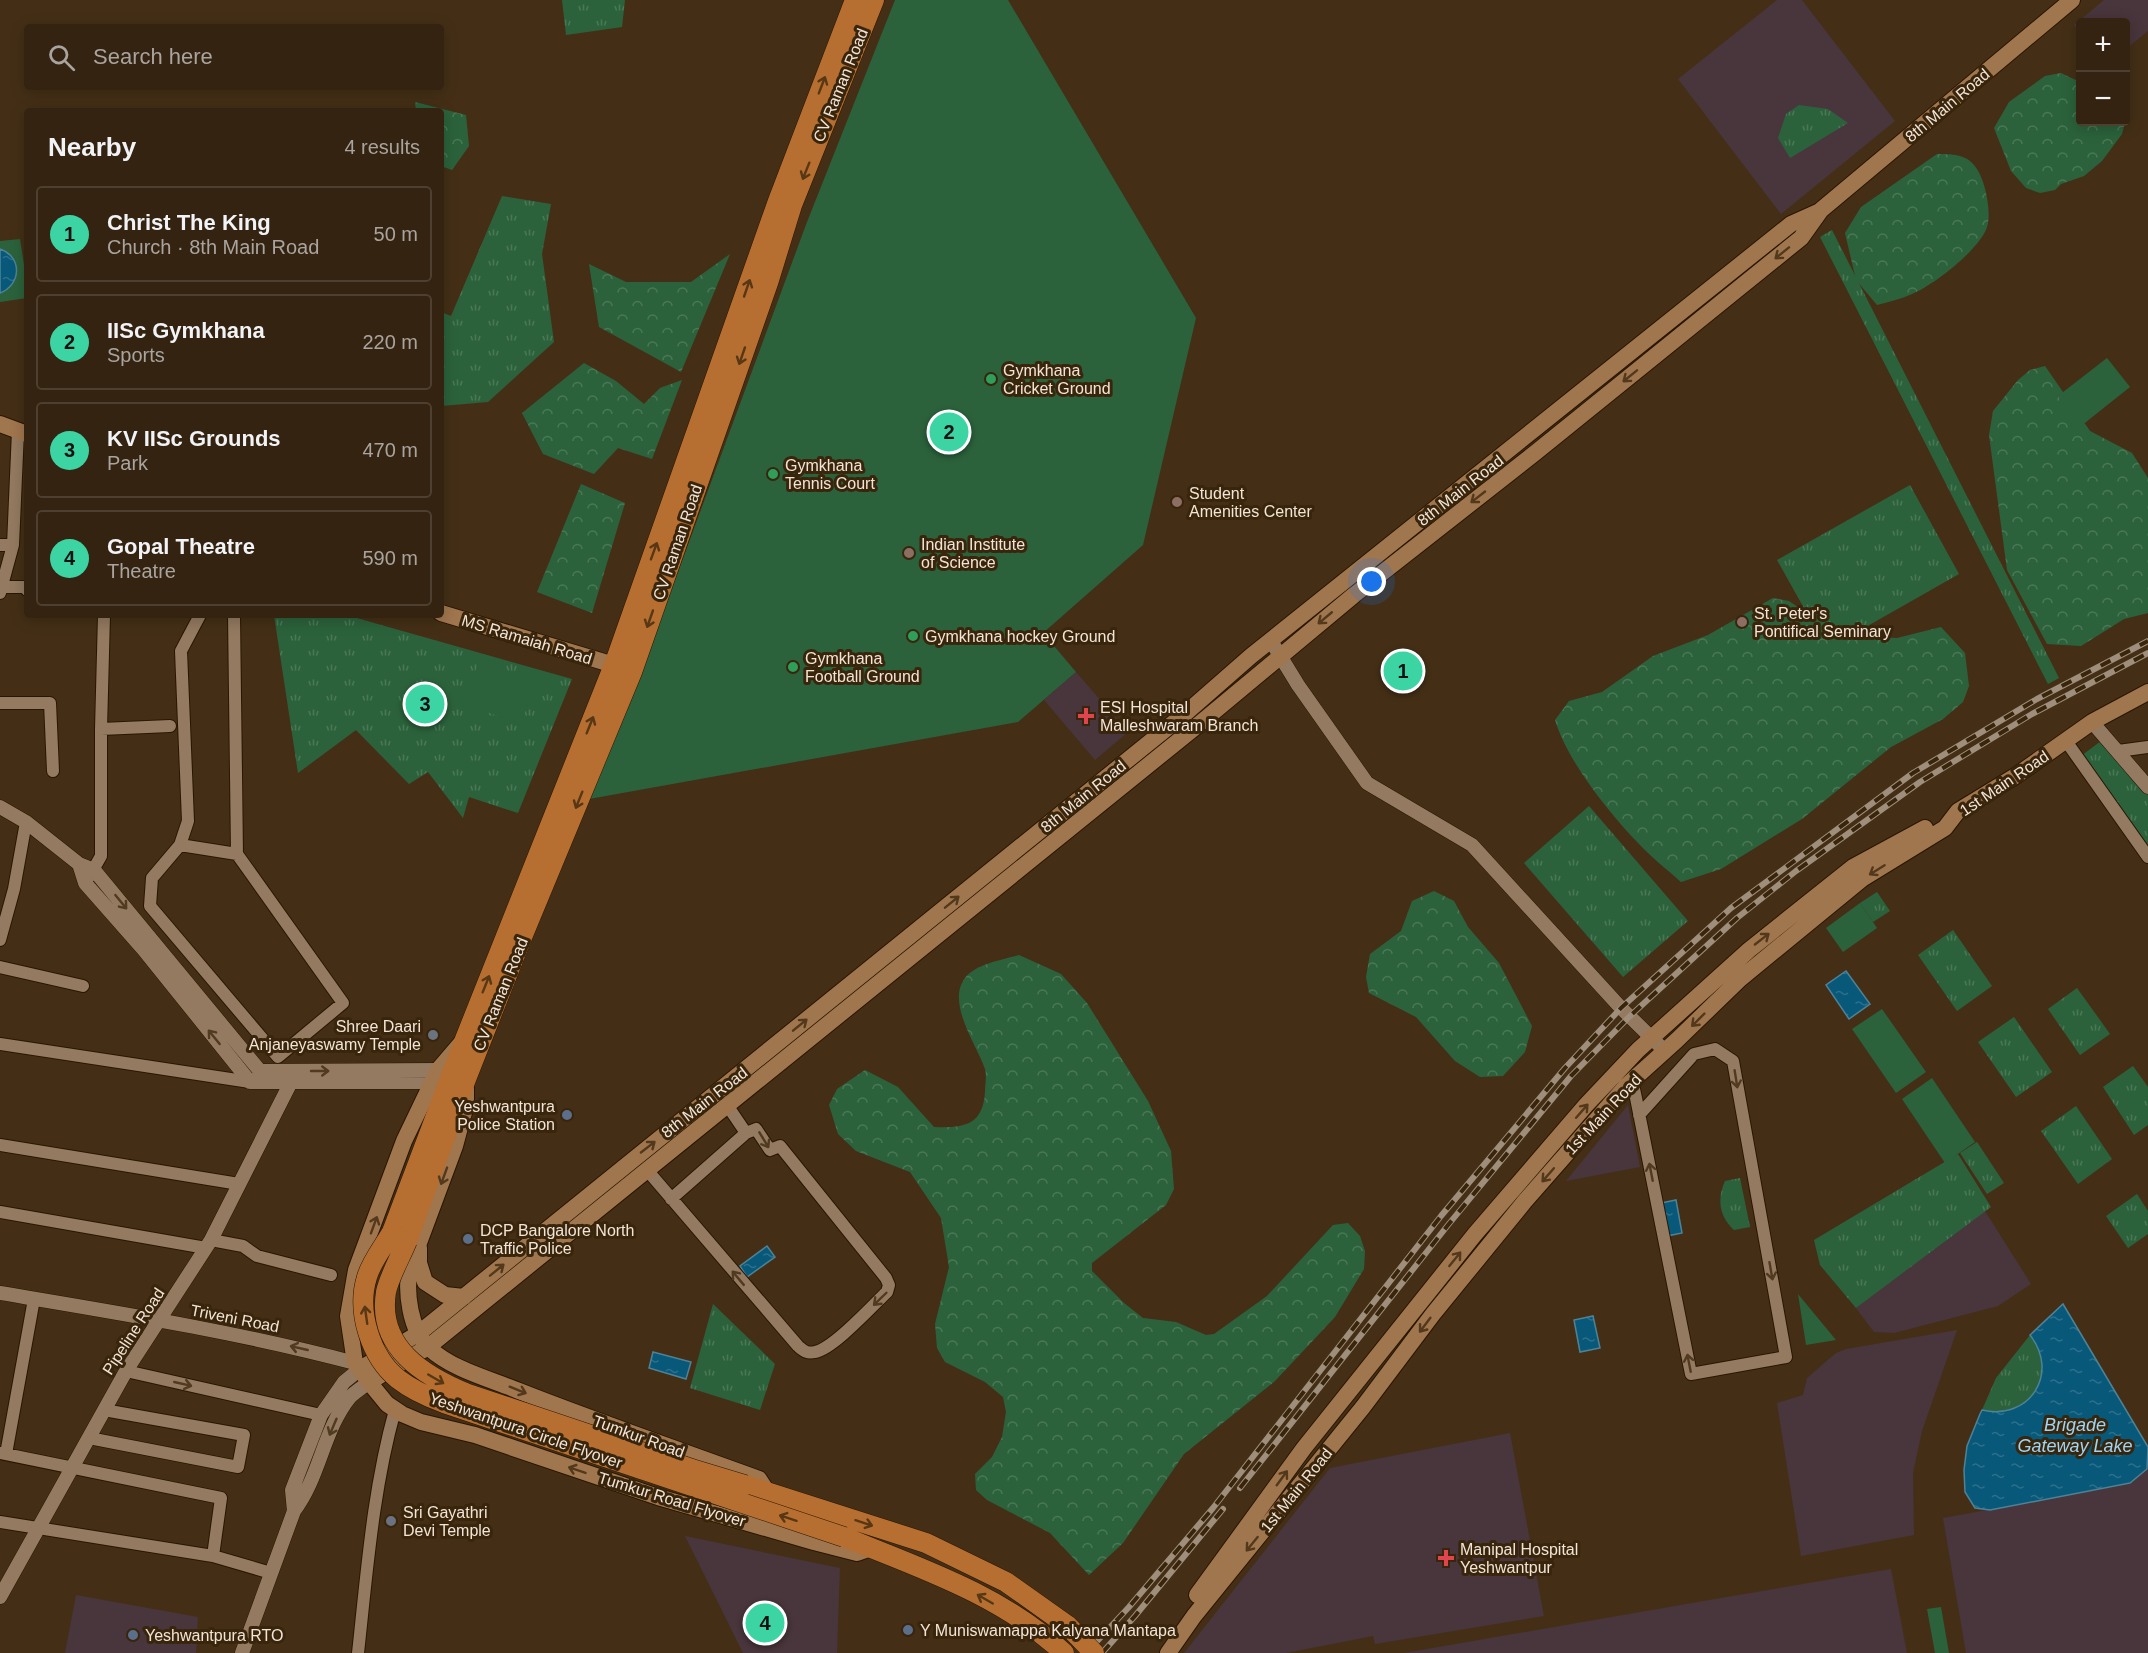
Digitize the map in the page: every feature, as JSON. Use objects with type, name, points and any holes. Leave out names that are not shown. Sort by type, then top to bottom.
[{"type":"highway","name":"CV Raman Road","points":[[465,1039],[614,665],[778,201],[855,0]]},
{"type":"highway","name":"CV Raman Road","points":[[466,1079],[632,672],[768,283],[792,205],[874,0]]},
{"type":"highway","name":"Yeshwantpura Circle Flyover","points":[[465,1039],[406,1240],[367,1276],[363,1295],[365,1318],[371,1341],[381,1361],[418,1393],[444,1403],[871,1548]]},
{"type":"highway","name":"Yeshwantpura Circle Flyover","points":[[466,1079],[386,1291],[386,1314],[391,1335],[402,1352],[420,1369],[442,1383],[468,1394],[768,1493]]},
{"type":"highway","name":"Tumkur Road","points":[[768,1493],[935,1547],[1006,1582],[1068,1626],[1094,1653]]},
{"type":"highway","points":[[871,1548],[968,1589],[1003,1609],[1058,1647]]},
{"type":"main road","name":"8th Main Road","points":[[361,1371],[423,1340],[647,1170],[1198,725],[1354,595],[1801,238],[1821,210],[2072,0]]},
{"type":"main road","name":"8th Main Road","points":[[423,1340],[464,1297],[601,1184],[1187,712],[1271,641],[1791,224],[1821,210]]},
{"type":"main road","points":[[0,424],[23,433]]},
{"type":"main road","name":"MS Ramaiah Road","points":[[444,614],[614,665]]},
{"type":"main road","name":"1st Main Road","points":[[1168,1653],[1170,1632],[1304,1448],[1475,1234],[1586,1106],[1652,1037],[1749,950],[1853,867],[1958,812],[2092,722],[2148,692]]},
{"type":"main road","points":[[1187,712],[1198,725]]},
{"type":"main road","name":"1st Main Road","points":[[1168,1653],[1194,1616],[1363,1407],[1433,1314],[1525,1201],[1632,1080],[1774,950],[1862,879],[1945,828],[1958,812]]},
{"type":"main road","points":[[395,1410],[387,1404],[361,1371],[348,1316],[356,1270],[404,1141],[435,1076],[465,1039]]},
{"type":"main road","points":[[601,1184],[613,1197]]},
{"type":"main road","points":[[406,1240],[410,1267],[407,1298],[423,1340]]},
{"type":"main road","points":[[406,1240],[419,1263],[425,1282],[445,1295],[464,1297]]},
{"type":"main road","points":[[363,1253],[410,1267]]},
{"type":"main road","name":"Tumkur Road","points":[[423,1340],[455,1365],[583,1416],[759,1479],[768,1493]]},
{"type":"main road","name":"Tumkur Road Flyover","points":[[395,1410],[421,1422],[475,1434],[658,1497],[814,1542],[857,1552],[871,1548]]},
{"type":"street","points":[[23,433],[13,545],[1,590],[24,586]]},
{"type":"street","points":[[0,545],[13,545]]},
{"type":"street","points":[[85,883],[101,856],[104,618]]},
{"type":"street","points":[[198,618],[181,651],[188,821],[180,845],[152,878],[150,906],[278,1057],[343,1003],[237,854],[234,618]]},
{"type":"street","points":[[1271,641],[1298,685],[1366,783],[1472,845],[1621,1008],[1652,1037],[1694,1054],[1714,1049],[1733,1061],[1786,1357],[1691,1374],[1632,1080]]},
{"type":"street","points":[[0,703],[50,703],[53,771]]},
{"type":"street","points":[[2092,722],[2148,787]]},
{"type":"street","points":[[101,729],[170,726]]},
{"type":"street","points":[[2066,741],[2148,856]]},
{"type":"street","points":[[2118,751],[2148,747]]},
{"type":"street","points":[[0,807],[26,822],[79,864],[94,870],[260,1071],[435,1076]]},
{"type":"street","points":[[0,940],[14,889],[26,822]]},
{"type":"street","points":[[180,845],[237,854]]},
{"type":"street","points":[[79,864],[85,883],[144,950],[250,1082]]},
{"type":"street","points":[[0,967],[83,986]]},
{"type":"street","points":[[0,1044],[250,1082],[435,1076]]},
{"type":"street","points":[[1639,1115],[1694,1054]]},
{"type":"street","points":[[250,1082],[260,1071]]},
{"type":"street","name":"Pipeline Road","points":[[0,1597],[126,1371],[208,1244],[291,1082]]},
{"type":"street","points":[[727,1105],[746,1133]]},
{"type":"street","points":[[647,1170],[671,1199],[798,1346],[805,1352],[821,1351],[887,1292],[889,1285],[886,1278],[780,1146],[770,1150],[756,1129],[746,1133],[671,1199]]},
{"type":"street","points":[[0,1145],[239,1184]]},
{"type":"street","points":[[0,1212],[208,1244],[243,1246],[257,1256],[331,1275]]},
{"type":"street","name":"Triveni Road","points":[[0,1293],[160,1320],[298,1348],[361,1371]]},
{"type":"street","points":[[34,1299],[3,1454],[221,1498],[213,1556]]},
{"type":"street","points":[[126,1371],[321,1415]]},
{"type":"street","points":[[242,1653],[294,1511],[304,1497],[336,1419],[351,1396],[361,1371]]},
{"type":"street","name":"8th Main Road","points":[[294,1511],[292,1490],[321,1415],[332,1396],[344,1383],[361,1371]]},
{"type":"street","points":[[88,1438],[238,1467],[244,1435],[104,1410]]},
{"type":"street","points":[[358,1653],[374,1508],[387,1438],[395,1410]]},
{"type":"street","points":[[0,1522],[213,1556],[271,1573]]},
{"type":"shaded area","points":[[1777,0],[1802,0],[1895,121],[1781,214],[1678,79]]},
{"type":"shaded area","points":[[2104,0],[2148,0],[2148,31],[2130,46],[2130,18],[2082,18]]},
{"type":"shaded area","name":"ESI Hospital Malleshwaram Branch","points":[[1076,672],[1128,732],[1095,760],[1044,700]]},
{"type":"shaded area","points":[[1628,1105],[1640,1167],[1566,1181]]},
{"type":"shaded area","points":[[1985,1211],[2031,1284],[1998,1306],[1894,1333],[1874,1332],[1856,1308]]},
{"type":"shaded area","points":[[1957,1330],[1922,1431],[1913,1473],[1914,1535],[1801,1556],[1777,1403],[1803,1395],[1807,1378],[1836,1353],[1846,1349]]},
{"type":"shaded area","name":"Manipal Hospital Yeshwantpur","points":[[1510,1433],[1544,1616],[1375,1644],[1373,1636],[1286,1653],[1184,1653],[1330,1468]]},
{"type":"shaded area","points":[[2148,1469],[2148,1653],[1966,1653],[1943,1518],[2130,1484]]},
{"type":"shaded area","points":[[685,1536],[840,1568],[837,1653],[743,1653]]},
{"type":"shaded area","points":[[1891,1569],[1907,1653],[1404,1653],[1715,1599]]},
{"type":"shaded area","name":"Yeshwantpura RTO","points":[[76,1595],[198,1617],[196,1653],[65,1653]]},
{"type":"green space","points":[[562,0],[625,0],[622,27],[566,35]]},
{"type":"green space","name":"Indian Institute of Science","points":[[895,0],[1008,0],[1196,318],[1143,545],[1043,633],[1076,672],[1018,722],[589,799],[640,675],[807,222]]},
{"type":"green space","points":[[2061,73],[2076,80],[2076,126],[2124,126],[2122,134],[2102,161],[2084,176],[2061,184],[2055,190],[2040,193],[2026,188],[2011,171],[1994,128],[2009,102],[2045,76]]},
{"type":"green space","points":[[415,102],[439,108],[416,108]]},
{"type":"green space","points":[[1799,105],[1828,109],[1848,123],[1790,158],[1778,138],[1786,114]]},
{"type":"green space","points":[[444,109],[466,115],[469,146],[452,170],[444,167]]},
{"type":"green space","points":[[1937,154],[1966,158],[1975,167],[1983,182],[1987,198],[1989,217],[1987,227],[1983,236],[1966,255],[1932,283],[1908,296],[1877,305],[1856,280],[1845,233],[1861,207]]},
{"type":"green space","points":[[502,196],[551,204],[542,254],[554,342],[488,402],[444,406],[444,313],[451,316]]},
{"type":"green space","points":[[1832,230],[2059,678],[2048,684],[1820,237]]},
{"type":"green space","points":[[20,239],[24,265],[24,298],[0,302],[0,241]]},
{"type":"green space","points":[[730,254],[681,372],[599,327],[589,264],[626,282],[691,282]]},
{"type":"green space","points":[[2107,358],[2130,387],[2081,426],[2058,396]]},
{"type":"green space","points":[[584,363],[616,381],[644,404],[660,388],[682,380],[652,459],[618,448],[594,474],[543,454],[522,413]]},
{"type":"green space","points":[[2045,366],[2090,431],[2132,453],[2148,478],[2148,613],[2124,619],[2081,646],[2047,644],[2007,570],[1989,435],[1993,411],[2018,380],[2030,370]]},
{"type":"green space","points":[[581,484],[625,503],[592,613],[537,592]]},
{"type":"green space","points":[[1910,485],[1959,574],[1827,649],[1777,560]]},
{"type":"green space","points":[[1773,598],[1789,601],[1811,616],[1871,637],[1897,638],[1941,627],[1965,653],[1969,686],[1963,702],[1943,719],[1891,747],[1802,819],[1721,869],[1681,882],[1645,850],[1603,802],[1569,753],[1555,720],[1569,701],[1602,692],[1653,656],[1708,635]]},
{"type":"green space","points":[[274,618],[357,618],[572,679],[518,813],[469,797],[463,818],[428,772],[409,784],[356,730],[298,773]]},
{"type":"green space","points":[[479,661],[536,681],[521,724],[464,704]]},
{"type":"green space","points":[[2101,741],[2148,792],[2148,849],[2081,756]]},
{"type":"green space","points":[[1589,806],[1688,921],[1623,977],[1524,863]]},
{"type":"green space","points":[[1434,891],[1454,901],[1468,927],[1499,963],[1532,1026],[1525,1052],[1503,1076],[1480,1077],[1455,1061],[1416,1017],[1369,993],[1366,977],[1370,954],[1401,931],[1412,901]]},
{"type":"green space","points":[[1877,892],[1890,911],[1873,922],[1860,903]]},
{"type":"green space","points":[[1860,903],[1877,928],[1843,952],[1826,928]]},
{"type":"green space","points":[[1953,930],[1992,986],[1957,1011],[1918,955]]},
{"type":"green space","points":[[1019,955],[1061,974],[1087,1003],[1148,1101],[1171,1151],[1174,1189],[1166,1205],[1092,1263],[1092,1271],[1124,1303],[1143,1318],[1176,1322],[1206,1335],[1214,1334],[1267,1296],[1333,1225],[1348,1223],[1360,1236],[1365,1251],[1364,1269],[1335,1317],[1274,1382],[1184,1454],[1123,1543],[1089,1575],[1050,1533],[987,1500],[976,1490],[975,1474],[992,1457],[1002,1437],[1006,1412],[1003,1397],[985,1382],[945,1362],[937,1348],[935,1324],[949,1267],[941,1218],[910,1172],[856,1151],[838,1134],[829,1105],[837,1089],[865,1070],[898,1087],[934,1127],[954,1127],[970,1123],[980,1112],[983,1103],[986,1072],[965,1024],[959,999],[960,988],[965,978],[976,969]]},
{"type":"green space","points":[[2077,988],[2110,1034],[2080,1055],[2048,1009]]},
{"type":"green space","points":[[1882,1009],[1926,1072],[1896,1093],[1852,1029]]},
{"type":"green space","points":[[2014,1017],[2052,1072],[2016,1097],[1978,1042]]},
{"type":"green space","points":[[2133,1066],[2148,1087],[2148,1125],[2134,1135],[2103,1087]]},
{"type":"green space","points":[[1932,1078],[1975,1142],[1945,1163],[1902,1099]]},
{"type":"green space","points":[[2076,1106],[2112,1159],[2078,1184],[2041,1131]]},
{"type":"green space","points":[[1977,1142],[2004,1183],[1987,1194],[1960,1153]]},
{"type":"green space","points":[[1958,1154],[1991,1207],[1856,1308],[1820,1265],[1814,1240]]},
{"type":"green space","points":[[1740,1178],[1750,1227],[1734,1230],[1722,1213],[1720,1201],[1725,1181]]},
{"type":"green space","points":[[2137,1194],[2148,1211],[2148,1234],[2128,1248],[2106,1216]]},
{"type":"green space","points":[[1798,1294],[1836,1340],[1806,1345]]},
{"type":"green space","points":[[713,1304],[775,1364],[760,1410],[690,1388]]},
{"type":"green space","points":[[2030,1335],[2039,1350],[2042,1364],[2041,1378],[2035,1391],[2026,1401],[2014,1408],[1999,1411],[1982,1410],[1996,1378]]},
{"type":"green space","points":[[1941,1607],[1949,1653],[1935,1653],[1927,1609]]},
{"type":"water","points":[[0,249],[13,258],[16,271],[12,284],[0,293]]},
{"type":"water","points":[[1846,971],[1870,1004],[1849,1019],[1826,985]]},
{"type":"water","points":[[1676,1200],[1682,1233],[1667,1236],[1661,1203]]},
{"type":"water","points":[[767,1246],[775,1257],[747,1277],[740,1266]]},
{"type":"water","name":"Brigade Gateway Lake","points":[[2063,1304],[2148,1447],[2147,1469],[2130,1483],[1990,1510],[1975,1508],[1965,1492],[1964,1470],[1967,1446],[1980,1414],[1982,1410],[1999,1411],[2014,1408],[2026,1401],[2035,1391],[2041,1378],[2042,1364],[2039,1350],[2030,1335]]},
{"type":"water","points":[[1593,1316],[1600,1348],[1580,1352],[1574,1320]]},
{"type":"water","points":[[653,1352],[691,1362],[686,1379],[649,1368]]},
{"type":"railway","points":[[1086,1653],[1129,1607],[1213,1508],[1441,1216],[1565,1068],[1621,1008],[1731,908],[1913,773],[2037,699],[2148,641]]},
{"type":"railway","points":[[1240,1488],[1448,1225],[1571,1076],[1630,1016],[1737,918],[1796,871],[1920,782],[2032,714],[2148,653]]},
{"type":"railway","points":[[1102,1653],[1223,1509]]},
{"type":"place","name":"Gymkhana Cricket Ground","points":[[991,379]]},
{"type":"place","name":"IISc Gymkhana","points":[[949,432]]},
{"type":"place","name":"Gymkhana Tennis Court","points":[[773,474]]},
{"type":"place","name":"Student Amenities Center","points":[[1177,502]]},
{"type":"place","name":"Indian Institute of Science","points":[[909,553]]},
{"type":"place","name":"St. Peter's Pontifical Seminary","points":[[1742,622]]},
{"type":"place","name":"Gymkhana hockey Ground","points":[[913,636]]},
{"type":"place","name":"Gymkhana Football Ground","points":[[793,667]]},
{"type":"place","name":"Christ The King","points":[[1403,671]]},
{"type":"place","name":"KV IISc Grounds","points":[[425,704]]},
{"type":"place","name":"ESI Hospital Malleshwaram Branch","points":[[1086,716]]},
{"type":"place","name":"Shree Daari Anjaneyaswamy Temple","points":[[433,1035]]},
{"type":"place","name":"Yeshwantpura Police Station","points":[[567,1115]]},
{"type":"place","name":"DCP Bangalore North Traffic Police","points":[[468,1239]]},
{"type":"place","name":"Sri Gayathri Devi Temple","points":[[391,1521]]},
{"type":"place","name":"Manipal Hospital Yeshwantpur","points":[[1446,1558]]},
{"type":"place","name":"Gopal Theatre","points":[[765,1623]]},
{"type":"place","name":"Y Muniswamappa Kalyana Mantapa","points":[[908,1630]]},
{"type":"place","name":"Yeshwantpura RTO","points":[[133,1635]]}]
